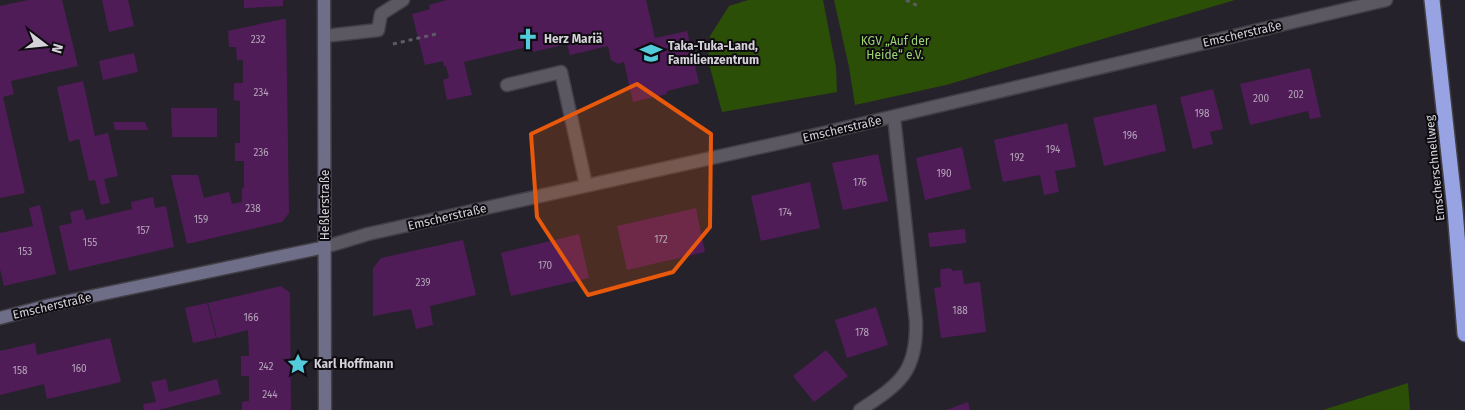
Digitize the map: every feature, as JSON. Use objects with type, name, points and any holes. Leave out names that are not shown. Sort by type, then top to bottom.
[{"type":"highway","name":"Emscherschnellweg","points":[[1432,0],[1455,210],[1465,334]]},
{"type":"street","name":"Heßlerstraße","points":[[324,0],[325,410]]},
{"type":"street","points":[[325,36],[378,30],[381,14],[403,0]]},
{"type":"street","name":"Emscherstraße","points":[[0,318],[50,305],[325,247],[378,232],[894,117],[1386,0]]},
{"type":"street","points":[[507,85],[561,72],[586,185]]},
{"type":"street","name":"Emscherstraße","points":[[860,410],[890,391],[903,378],[911,362],[916,342],[916,322],[894,117]]},
{"type":"path","points":[[906,0],[918,6]]},
{"type":"path","points":[[402,42],[436,34]]},
{"type":"highlighted area","points":[[637,84],[711,134],[710,227],[673,272],[588,295],[537,217],[531,134]]},
{"type":"green space","points":[[748,0],[823,0],[836,67],[837,92],[722,112],[708,60],[710,36],[729,6]]},
{"type":"green space","name":"KGV „Auf der Heide“ e.V.","points":[[834,0],[1235,0],[946,85],[855,105],[849,67]]},
{"type":"green space","points":[[1408,383],[1410,410],[1323,410]]},
{"type":"building","points":[[28,0],[62,0],[78,66],[11,81],[14,94],[3,97],[25,193],[0,198],[0,6]]},
{"type":"building","points":[[102,0],[128,0],[134,26],[109,32]]},
{"type":"building","points":[[244,0],[283,0],[283,6],[244,8]]},
{"type":"building","points":[[447,0],[646,0],[655,38],[687,31],[699,83],[667,91],[667,94],[633,102],[624,62],[618,64],[611,60],[608,46],[570,55],[567,44],[533,52],[531,46],[464,62],[472,95],[447,100],[443,80],[449,78],[446,66],[444,66],[443,61],[425,65],[412,14],[430,9],[429,5]]},
{"type":"building","points":[[286,19],[289,213],[282,222],[187,244],[171,175],[198,175],[204,198],[229,192],[232,204],[242,202],[244,161],[235,161],[235,143],[240,143],[240,101],[234,100],[234,83],[243,83],[243,60],[237,60],[236,47],[229,47],[228,31]]},
{"type":"building","points":[[134,53],[138,72],[103,80],[99,61]]},
{"type":"building","points":[[1310,68],[1321,117],[1310,119],[1308,111],[1250,125],[1240,84]]},
{"type":"building","points":[[83,81],[95,136],[108,133],[118,176],[104,179],[110,203],[101,205],[95,180],[89,181],[79,139],[69,142],[57,87]]},
{"type":"building","points":[[1213,89],[1223,129],[1210,132],[1213,144],[1193,149],[1180,97]]},
{"type":"building","points":[[1156,104],[1166,151],[1104,166],[1093,118]]},
{"type":"building","points":[[171,108],[217,108],[217,137],[172,137]]},
{"type":"building","points":[[113,122],[145,122],[148,130],[115,130]]},
{"type":"building","points":[[1067,123],[1076,167],[1055,171],[1059,192],[1044,195],[1040,175],[1003,182],[994,140]]},
{"type":"building","points":[[962,147],[971,189],[925,200],[916,158]]},
{"type":"building","points":[[878,154],[888,201],[843,210],[832,163]]},
{"type":"building","points":[[810,182],[820,228],[761,241],[751,196]]},
{"type":"building","points":[[153,197],[155,208],[166,206],[174,247],[69,271],[59,226],[72,223],[70,212],[83,209],[86,220],[132,209],[131,202]]},
{"type":"building","points":[[40,205],[56,274],[4,286],[0,269],[0,233],[33,226],[29,208]]},
{"type":"building","points":[[696,208],[705,252],[627,270],[617,226]]},
{"type":"building","points":[[965,229],[966,243],[930,247],[928,233]]},
{"type":"building","points":[[579,234],[589,278],[511,296],[501,253]]},
{"type":"building","points":[[463,240],[476,295],[430,306],[433,325],[416,329],[411,309],[373,316],[373,268],[381,258]]},
{"type":"building","points":[[950,268],[953,271],[962,270],[964,284],[980,282],[986,332],[941,338],[934,288],[941,287],[941,269]]},
{"type":"building","points":[[281,286],[290,293],[291,410],[242,410],[242,402],[249,401],[249,376],[241,376],[241,356],[249,356],[248,330],[217,338],[208,303]]},
{"type":"building","points":[[207,303],[216,338],[193,343],[185,308]]},
{"type":"building","points":[[876,307],[888,345],[847,358],[835,320]]},
{"type":"building","points":[[110,338],[121,382],[47,399],[44,384],[0,395],[0,351],[35,343],[37,355]]},
{"type":"building","points":[[826,350],[848,376],[814,402],[793,376]]},
{"type":"building","points":[[166,379],[169,392],[217,379],[221,394],[158,410],[144,410],[143,404],[156,402],[151,382]]},
{"type":"building","points":[[968,402],[970,410],[946,410]]},
{"type":"place","name":"Herz Mariä","points":[[528,39]]},
{"type":"place","name":"Taka-Tuka-Land, Familienzentrum","points":[[651,53]]},
{"type":"place","name":"Karl Hoffmann","points":[[298,364]]}]
